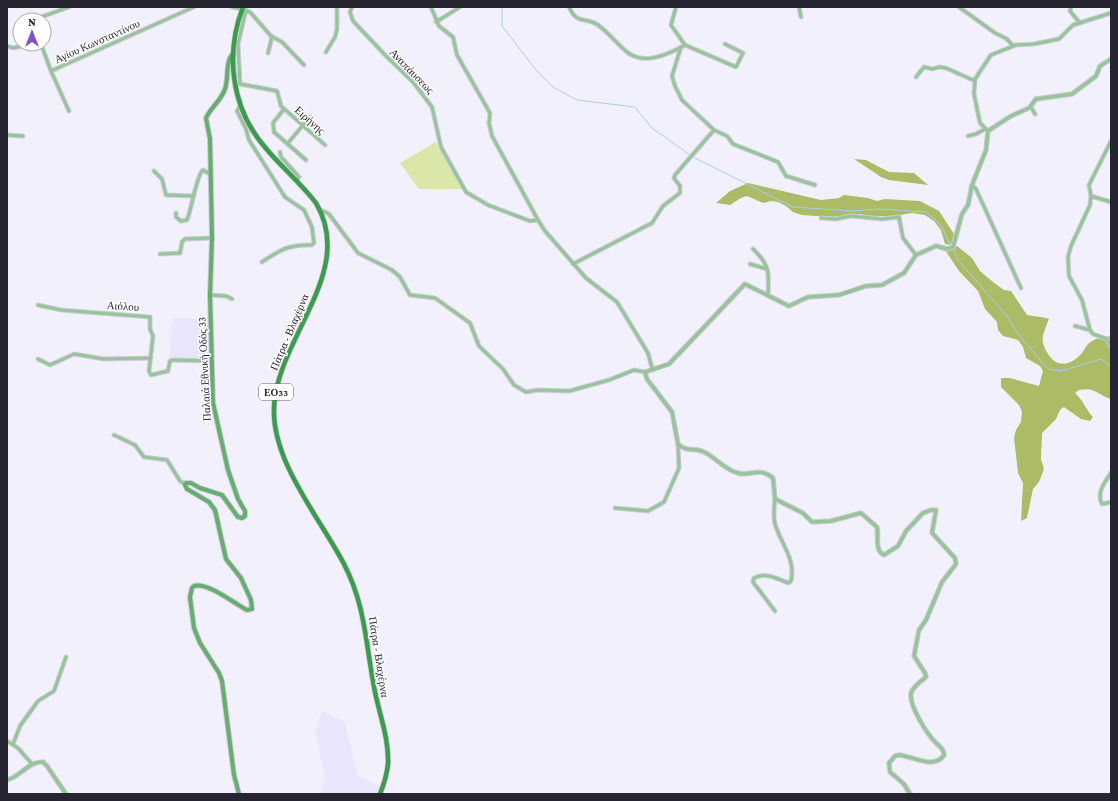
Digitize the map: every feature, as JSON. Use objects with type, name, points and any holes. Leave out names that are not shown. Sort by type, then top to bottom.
[{"type":"main road","name":"Πάτρα - Βλαχέρνα","points":[[244,8],[236,28],[233,53],[234,82],[240,106],[258,138],[310,195],[321,210],[327,231],[328,245],[324,272],[281,370],[275,395],[274,420],[289,468],[344,564],[355,588],[363,613],[366,628],[367,653],[387,742],[388,764],[380,794]]},
{"type":"main road","name":"Παλαιά Εθνική Οδός 33","points":[[185,484],[191,482],[200,488],[217,492],[226,498],[238,517],[242,518],[245,516],[245,510],[238,499],[228,470],[216,423],[211,361],[210,295],[212,238],[210,140],[206,118],[223,95],[228,60],[233,53]]},
{"type":"main road","points":[[185,484],[187,489],[209,502],[215,510],[226,559],[241,578],[253,604],[252,609],[247,610],[234,601],[200,585],[194,586],[190,592],[194,628],[200,643],[219,673],[222,681],[234,775],[239,794]]},
{"type":"street","points":[[52,13],[68,7]]},
{"type":"street","name":"Αγίου Κωνσταντίνου","points":[[51,71],[194,7]]},
{"type":"street","points":[[232,7],[244,8],[259,21],[272,37],[282,42],[304,64]]},
{"type":"street","points":[[326,52],[335,37],[337,29],[336,7]]},
{"type":"street","name":"Αναπάυσεως","points":[[352,7],[350,12],[353,21],[413,82],[428,100],[435,113],[441,147],[466,192],[488,205],[530,220],[538,220]]},
{"type":"street","points":[[431,7],[436,22],[441,29],[453,37],[457,55],[490,113],[492,136],[538,220],[573,264],[592,282],[617,302],[648,352],[652,368]]},
{"type":"street","points":[[436,22],[460,7]]},
{"type":"street","points":[[569,7],[574,16],[579,20],[598,25],[627,52],[637,57],[658,57],[685,45]]},
{"type":"street","points":[[676,7],[671,25],[685,45],[736,67],[743,53],[725,44]]},
{"type":"street","points":[[799,7],[801,17]]},
{"type":"street","points":[[959,7],[995,33],[1008,39],[1014,46]]},
{"type":"street","points":[[1071,7],[1070,11],[1080,23]]},
{"type":"street","points":[[244,8],[238,44],[240,84],[277,91],[280,103],[284,109],[273,123],[274,132],[306,160]]},
{"type":"street","points":[[321,210],[329,214],[358,253],[392,270],[400,277],[410,295],[435,298],[470,322],[478,346],[503,369],[519,389],[526,392],[538,390],[569,391],[608,380],[634,370],[645,372],[652,368],[664,367],[669,364],[743,285],[749,285],[789,306],[808,297],[840,295],[866,286],[882,285],[904,273],[916,255],[936,246],[951,248],[962,214],[968,205],[972,185],[986,150],[986,130],[980,123],[974,94],[975,81],[990,55],[1014,46],[1057,40],[1064,35],[1072,25],[1111,13]]},
{"type":"street","points":[[268,53],[272,37]]},
{"type":"street","points":[[681,47],[672,73],[675,86],[682,100],[714,130],[727,136],[733,144],[778,162],[786,176],[815,185]]},
{"type":"street","points":[[44,52],[69,111]]},
{"type":"street","points":[[968,136],[986,130],[1031,106],[1036,99],[1072,94],[1096,76],[1099,66],[1111,59]]},
{"type":"street","points":[[916,77],[924,67],[933,69],[941,67],[950,69],[975,81]]},
{"type":"street","points":[[240,106],[237,111],[246,129],[249,140],[285,197],[304,210],[312,227],[314,243],[312,245],[299,245],[281,249],[262,262]]},
{"type":"street","points":[[1031,106],[1035,114]]},
{"type":"street","name":"Ειρήνης","points":[[284,109],[325,145]]},
{"type":"street","points":[[288,144],[310,117]]},
{"type":"street","points":[[573,264],[652,223],[662,206],[680,193],[680,186],[674,178],[675,175],[714,130]]},
{"type":"street","points":[[7,135],[23,136]]},
{"type":"street","points":[[1111,141],[1089,185],[1091,196],[1090,205],[1069,252],[1068,264],[1069,276],[1082,300],[1090,330],[1093,334],[1107,339],[1111,346]]},
{"type":"street","points":[[280,152],[281,157],[299,177],[296,180]]},
{"type":"street","points":[[154,170],[162,179],[166,195],[194,196]]},
{"type":"street","points":[[176,213],[176,217],[181,221],[187,220],[200,172],[203,170],[210,174]]},
{"type":"street","points":[[972,185],[976,190],[1021,288]]},
{"type":"street","points":[[1091,196],[1111,202]]},
{"type":"street","points":[[821,218],[836,219],[851,216],[882,219],[899,217],[903,238],[916,255]]},
{"type":"street","points":[[160,254],[180,253],[182,242],[185,239],[212,238]]},
{"type":"street","points":[[753,249],[765,261],[767,269],[768,295]]},
{"type":"street","points":[[750,264],[767,269]]},
{"type":"street","points":[[210,295],[226,296],[232,299]]},
{"type":"street","name":"Αιόλου","points":[[38,305],[61,310],[150,317],[150,329],[153,336],[149,371],[151,375],[168,371],[170,361],[172,360],[211,361]]},
{"type":"street","points":[[1075,326],[1090,330]]},
{"type":"street","points":[[38,359],[50,365],[74,354],[104,359],[151,358]]},
{"type":"street","points":[[615,508],[648,511],[664,502],[679,468],[678,444],[672,412],[647,379],[645,372]]},
{"type":"street","points":[[114,435],[135,445],[144,457],[167,460],[180,481],[185,484]]},
{"type":"street","points":[[678,444],[687,450],[702,451],[738,473],[761,471],[767,473],[773,478],[775,523],[790,556],[792,572],[791,581],[788,582],[774,576],[759,576],[754,578],[753,582],[775,611]]},
{"type":"street","points":[[1111,473],[1101,488],[1101,502],[1102,504],[1111,502]]},
{"type":"street","points":[[775,499],[803,513],[812,522],[837,520],[859,512],[863,514],[878,527],[878,548],[879,552],[884,555],[898,546],[906,531],[923,513],[936,510],[932,532],[955,558],[956,564],[942,582],[926,620],[919,630],[914,656],[926,673],[926,677],[912,691],[911,697],[916,713],[935,743],[943,749],[944,755],[939,759],[926,762],[899,755],[892,759],[889,763],[890,772],[904,784],[910,794]]},
{"type":"street","points":[[12,744],[20,726],[38,701],[54,691],[66,656]]},
{"type":"street","points":[[7,741],[24,753],[32,764]]},
{"type":"street","points":[[7,780],[20,774],[32,764],[40,762],[45,764],[66,794]]},
{"type":"shaded area","points":[[173,318],[209,319],[209,363],[169,357]]},
{"type":"shaded area","points":[[322,711],[345,722],[358,776],[380,786],[377,794],[320,794],[325,778],[315,730]]},
{"type":"green space","points":[[436,142],[462,189],[419,189],[400,163]]},
{"type":"green space","points":[[854,159],[866,160],[889,172],[914,173],[928,185],[889,180],[881,177]]},
{"type":"green space","points":[[748,183],[821,200],[839,198],[844,195],[868,198],[877,201],[885,199],[920,201],[939,211],[954,234],[952,243],[949,245],[945,244],[941,230],[934,221],[925,215],[912,213],[895,216],[868,216],[859,214],[832,217],[802,215],[793,212],[778,202],[772,201],[763,203],[747,196],[730,205],[716,203],[730,191]]},
{"type":"green space","points":[[957,246],[972,258],[980,271],[993,282],[1004,290],[1011,291],[1027,315],[1049,319],[1043,341],[1045,349],[1055,362],[1064,364],[1068,363],[1077,358],[1093,340],[1111,336],[1111,399],[1093,390],[1079,390],[1075,393],[1093,417],[1090,421],[1081,419],[1064,407],[1060,410],[1056,419],[1042,433],[1041,459],[1044,469],[1039,482],[1033,489],[1027,518],[1021,521],[1023,483],[1018,473],[1014,438],[1016,430],[1021,422],[1022,412],[1019,405],[1001,387],[1001,378],[1010,378],[1039,386],[1043,371],[1040,366],[1026,358],[1023,347],[1018,340],[1003,336],[998,330],[997,322],[985,309],[978,291],[959,271],[945,250]]},
{"type":"waterway","points":[[502,7],[502,26],[536,70],[553,87],[577,100],[635,107],[652,128],[690,155]]},
{"type":"waterway","points":[[693,157],[793,207],[852,211],[880,209],[926,212],[941,225],[951,246]]},
{"type":"waterway","points":[[953,249],[958,260],[1007,316],[1018,334],[1048,369],[1061,371],[1101,359],[1111,366]]}]
